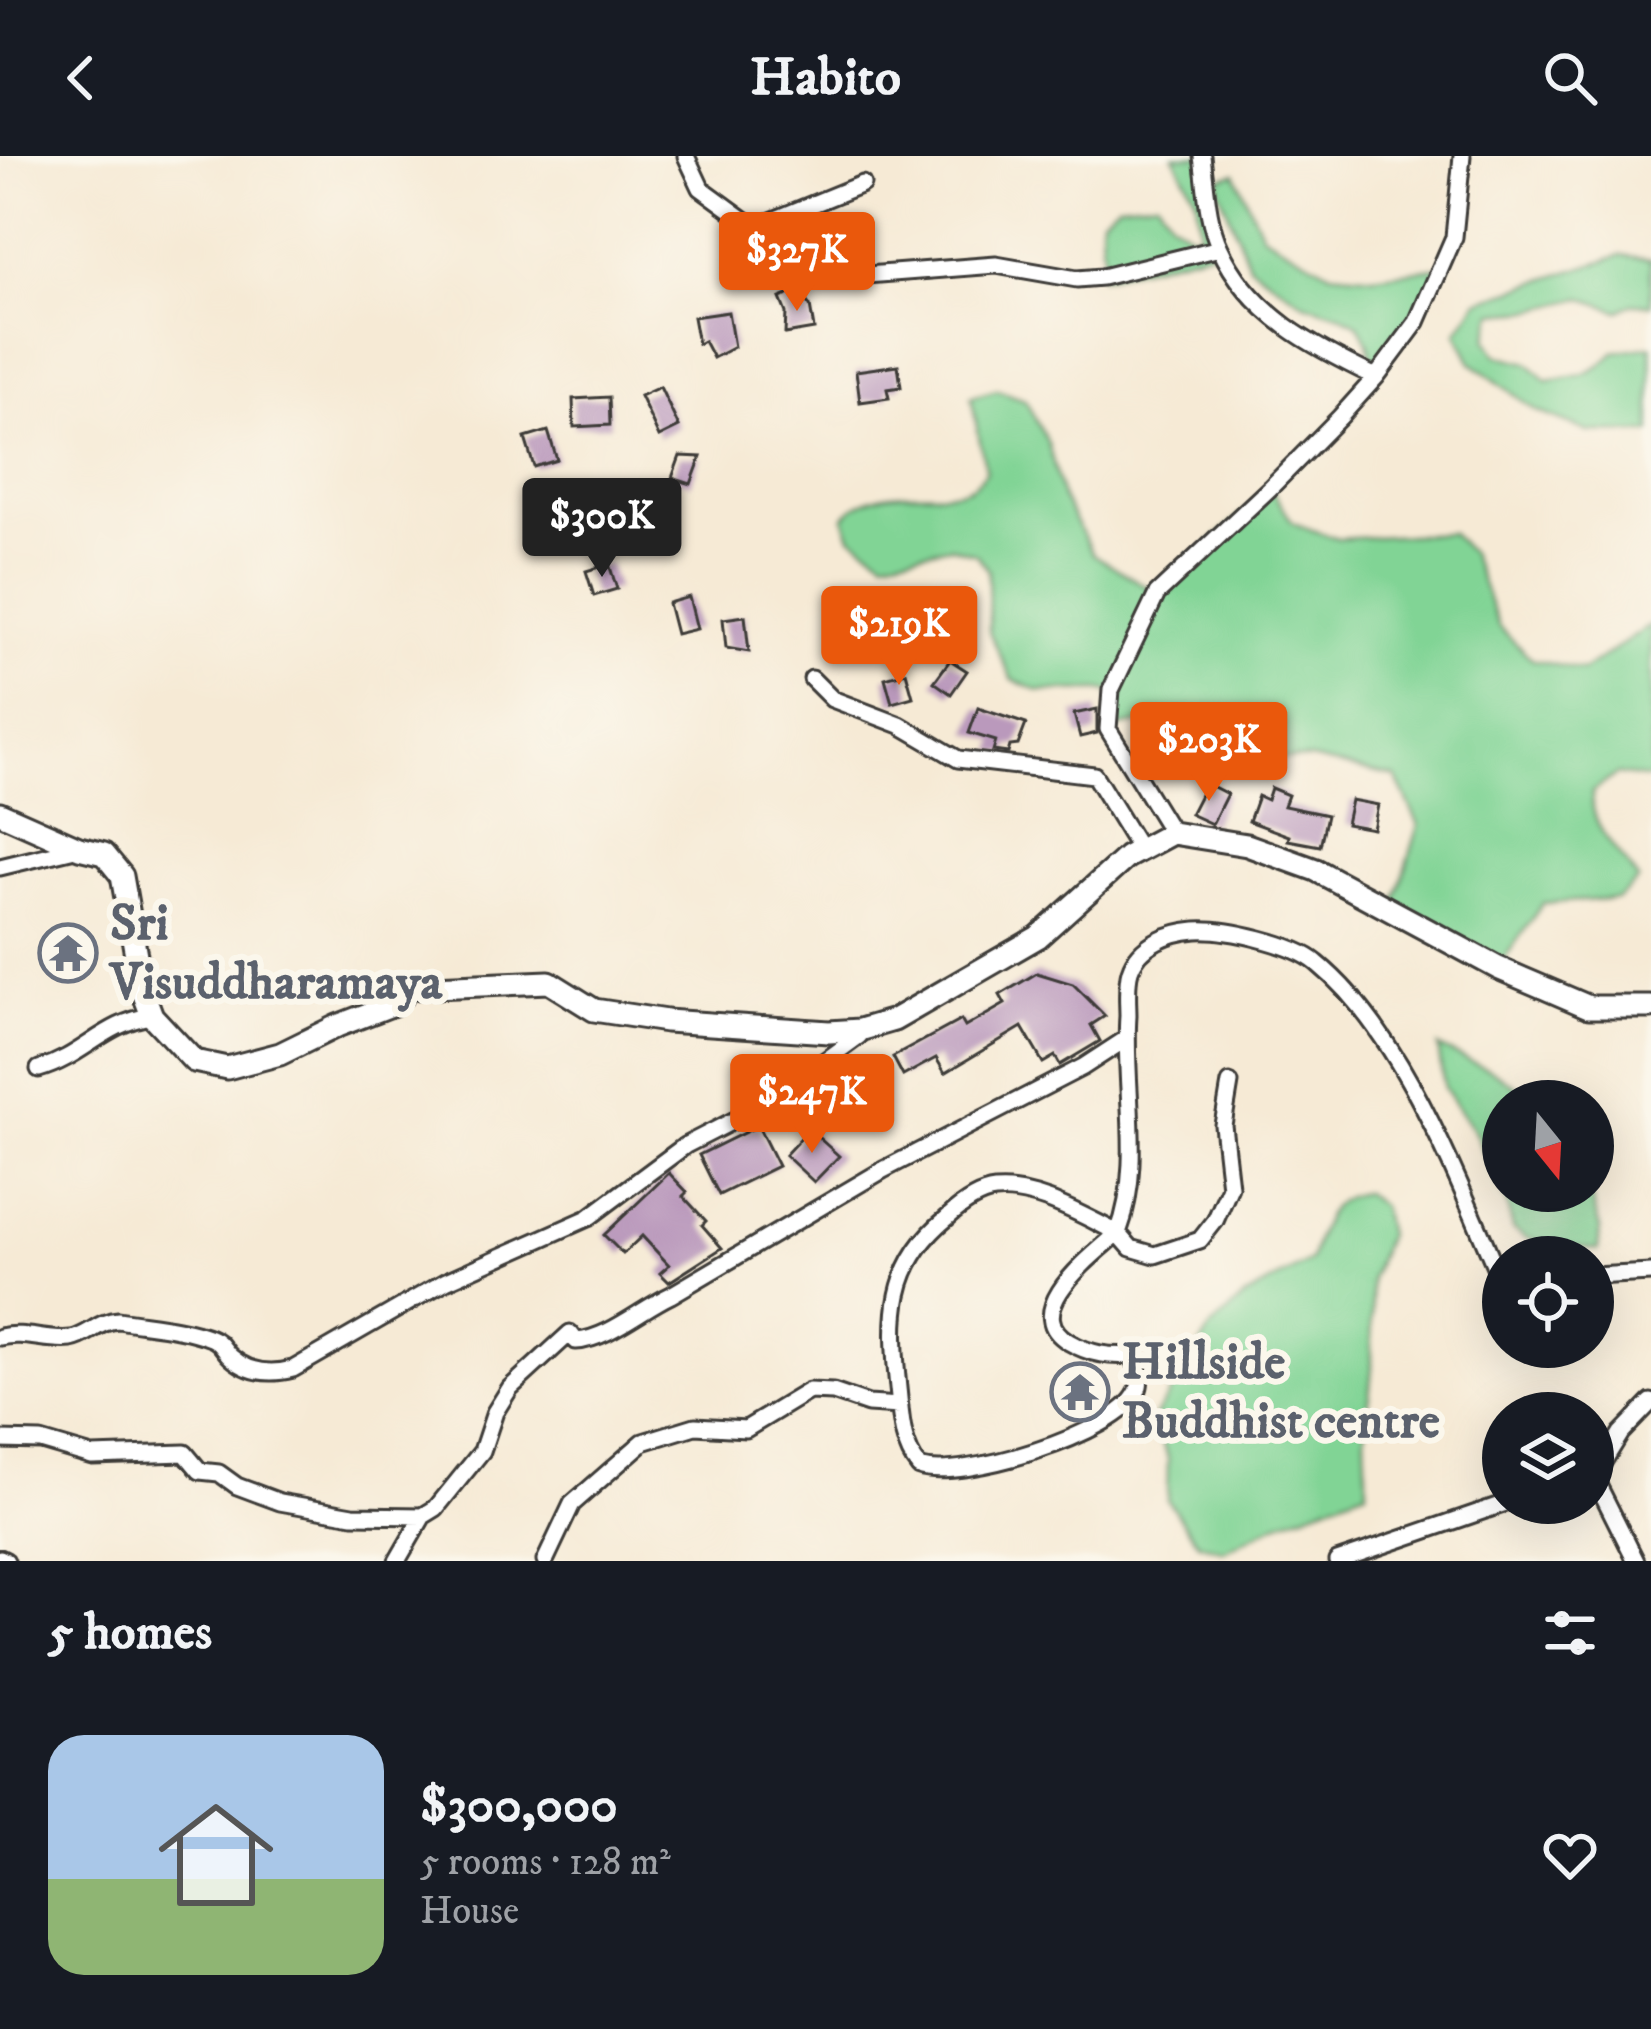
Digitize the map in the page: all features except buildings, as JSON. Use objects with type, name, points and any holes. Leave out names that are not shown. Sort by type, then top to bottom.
[{"type":"main road","points":[[0,814],[104,854],[122,876],[142,989],[152,1016],[194,1061],[227,1068],[280,1054],[394,1004],[410,988],[549,982],[594,1010],[666,1021],[860,1030],[894,1020],[1038,937],[1127,857],[1172,833],[1247,844],[1316,870],[1498,968],[1589,1007],[1651,1007]]},
{"type":"street","points":[[686,156],[701,188],[754,228],[867,275],[996,265],[1077,279],[1220,248]]},
{"type":"street","points":[[1202,156],[1220,248],[1250,293],[1282,327],[1376,377]]},
{"type":"street","points":[[1172,833],[1108,729],[1111,691],[1157,594],[1270,488],[1376,377],[1417,322],[1454,237],[1462,156]]},
{"type":"street","points":[[754,228],[862,184]]},
{"type":"street","points":[[812,679],[832,698],[900,724],[958,759],[1094,775],[1140,850]]},
{"type":"street","points":[[0,867],[79,848]]},
{"type":"street","points":[[1229,1083],[1223,1125],[1230,1187],[1215,1221],[1200,1240],[1155,1255],[1131,1248],[1118,1233],[1043,1199],[994,1191],[965,1202],[909,1259],[894,1301],[892,1332],[910,1457],[919,1467],[931,1472],[1065,1442],[1107,1422],[1135,1398],[1140,1385],[1133,1355],[1096,1354],[1078,1346],[1054,1329],[1051,1316],[1069,1277],[1118,1233],[1128,1208],[1130,971],[1140,954],[1166,934],[1242,933],[1315,960],[1370,1021],[1434,1128],[1482,1237]]},
{"type":"street","points":[[39,1070],[62,1063],[125,1019],[152,1016]]},
{"type":"street","points":[[0,1337],[74,1339],[105,1321],[118,1320],[204,1335],[219,1341],[228,1355],[247,1368],[272,1375],[293,1370],[446,1281],[588,1218],[686,1145],[766,1104],[859,1036],[860,1030]]},
{"type":"street","points":[[397,1561],[423,1516],[436,1508],[482,1451],[495,1412],[510,1388],[570,1333],[576,1341],[584,1341],[621,1324],[883,1170],[1126,1040]]},
{"type":"street","points":[[1614,1275],[1651,1274]]},
{"type":"street","points":[[545,1561],[572,1504],[644,1442],[695,1426],[746,1430],[809,1391],[833,1392],[868,1405],[900,1406]]},
{"type":"street","points":[[1614,1445],[1651,1402]]},
{"type":"street","points":[[0,1440],[41,1442],[92,1456],[185,1453],[200,1471],[219,1473],[237,1486],[280,1502],[353,1515],[423,1516]]},
{"type":"street","points":[[1337,1561],[1482,1511]]},
{"type":"street","points":[[1614,1518],[1636,1561]]},
{"type":"green space","points":[[1174,156],[1202,156],[1220,248],[1102,277],[1102,217],[1118,204],[1157,200],[1171,221],[1193,235],[1200,232],[1196,198]]},
{"type":"green space","points":[[1235,173],[1262,234],[1331,272],[1374,276],[1442,267],[1376,377],[1359,325],[1304,303],[1249,265],[1219,189],[1220,178]]},
{"type":"green space","points":[[1621,255],[1651,259],[1651,304],[1633,304],[1619,311],[1582,298],[1534,310],[1494,313],[1487,339],[1497,355],[1528,363],[1547,381],[1593,370],[1614,352],[1651,346],[1651,433],[1589,432],[1536,411],[1472,363],[1457,333],[1478,301]]},
{"type":"green space","points":[[997,390],[1025,400],[1048,443],[1062,498],[1093,554],[1157,593],[1270,488],[1293,523],[1337,539],[1450,533],[1470,553],[1499,627],[1533,660],[1583,671],[1651,625],[1651,779],[1617,774],[1592,792],[1601,829],[1638,880],[1618,899],[1543,903],[1498,968],[1393,911],[1419,825],[1396,777],[1310,759],[1280,759],[1181,716],[1108,729],[1110,691],[1038,691],[1012,679],[989,632],[988,570],[976,554],[950,546],[885,559],[851,536],[844,517],[876,497],[947,493],[975,483],[986,471],[971,397]]},
{"type":"green space","points":[[1438,1047],[1506,1080],[1482,1080],[1482,1149],[1475,1133],[1444,1088]]},
{"type":"green space","points":[[1364,1193],[1381,1206],[1387,1235],[1371,1278],[1367,1490],[1280,1522],[1224,1551],[1199,1543],[1167,1500],[1168,1458],[1153,1419],[1212,1327],[1245,1297],[1310,1261],[1332,1207]]},
{"type":"green space","points":[[1509,1212],[1595,1212],[1600,1228],[1599,1236],[1524,1236],[1512,1229]]},
{"type":"place","name":"Sri Visuddharamaya","points":[[68,953]]},
{"type":"place","name":"Hillside Buddhist centre","points":[[1080,1392]]}]
